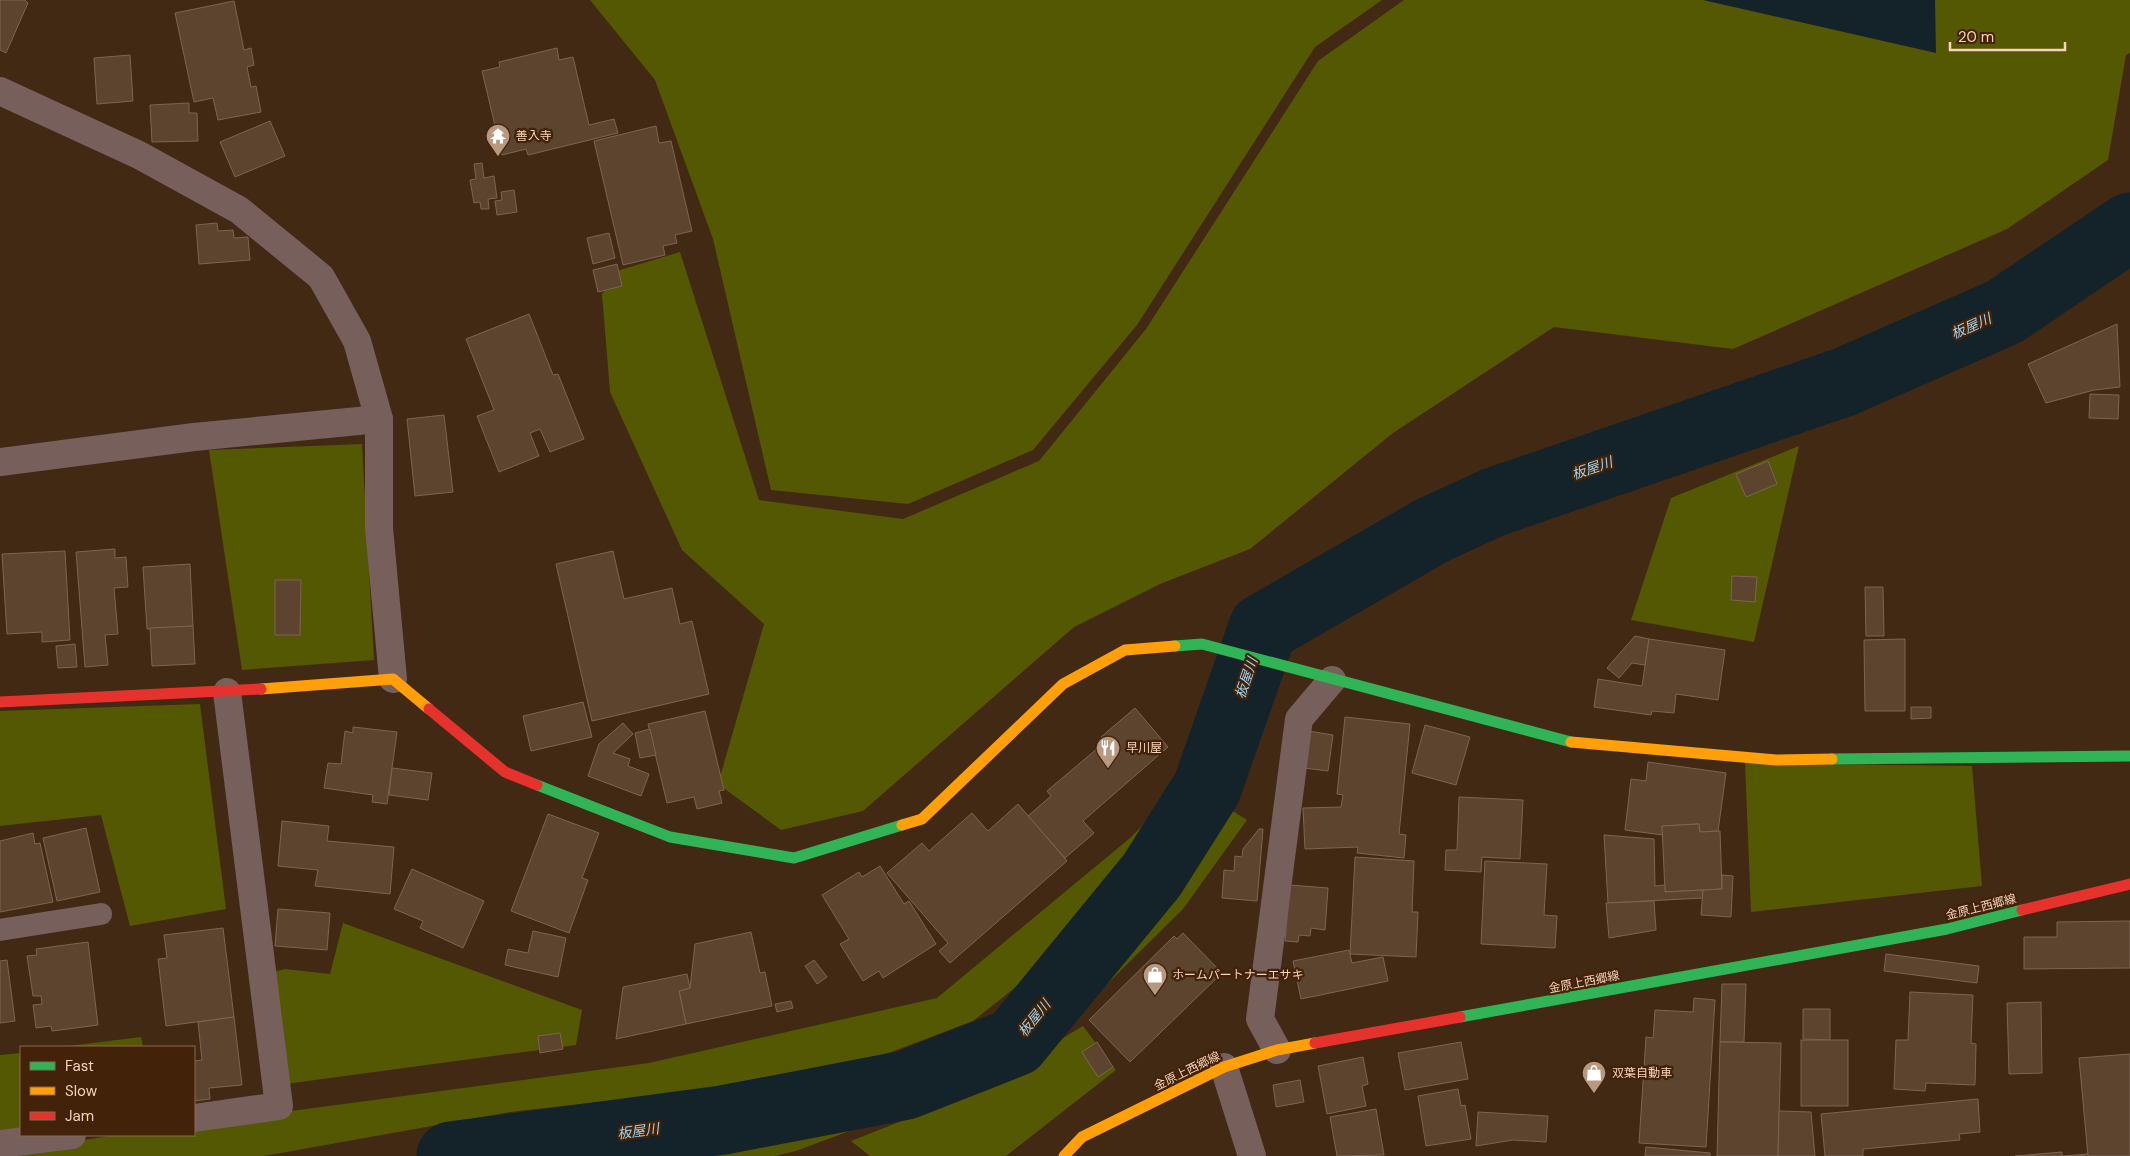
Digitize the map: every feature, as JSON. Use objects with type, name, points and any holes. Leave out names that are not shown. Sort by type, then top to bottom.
[{"type":"street","points":[[0,91],[139,155],[238,210],[322,277],[357,341],[379,419],[379,528],[393,679]]},
{"type":"street","points":[[0,462],[194,437],[379,419]]},
{"type":"street","points":[[0,702],[227,692],[393,679],[506,772],[670,837],[794,858],[922,819],[1063,684],[1125,650],[1202,644],[1571,742],[1776,760],[2130,756]]},
{"type":"street","points":[[1277,1050],[1260,1019],[1299,719],[1323,677]]},
{"type":"street","points":[[195,1118],[279,1106],[227,692]]},
{"type":"street","name":"金原上西郷線","points":[[1064,1156],[1082,1137],[1224,1068],[1277,1050],[1947,930],[2130,884]]},
{"type":"street","points":[[1224,1068],[1252,1156]]},
{"type":"street","points":[[0,1144],[64,1136]]},
{"type":"lane","points":[[0,930],[101,914]]},
{"type":"shaded area","points":[[590,0],[1382,0],[1315,47],[1137,325],[1033,450],[908,504],[771,490],[713,239],[655,80]]},
{"type":"shaded area","points":[[1404,0],[2130,0],[2130,53],[2126,55],[2108,160],[2007,229],[1733,349],[1554,327],[1393,433],[1250,549],[1160,584],[1074,627],[863,811],[781,830],[718,784],[764,624],[682,550],[610,392],[602,294],[620,270],[680,252],[759,500],[903,519],[1039,461],[1146,329],[1318,61]]},
{"type":"shaded area","points":[[1703,0],[1935,0],[1936,53]]},
{"type":"shaded area","points":[[362,444],[374,660],[242,670],[209,450]]},
{"type":"shaded area","points":[[1799,446],[1754,642],[1631,620],[1671,498]]},
{"type":"shaded area","points":[[200,704],[226,909],[130,926],[101,815],[0,826],[0,711]]},
{"type":"shaded area","points":[[1745,763],[1972,766],[1982,886],[1751,912]]},
{"type":"shaded area","points":[[1186,783],[1199,790],[1146,860],[1089,929],[973,1021],[870,1060],[748,1085],[510,1112],[264,1156],[0,1156],[0,1153],[110,1136],[195,1136],[195,1124],[649,1063],[937,998],[1130,838]]},
{"type":"shaded area","points":[[1216,801],[1247,820],[1183,909],[1097,994],[1006,1060],[871,1123],[796,1151],[775,1156],[594,1156],[785,1125],[864,1101],[997,1042],[1069,990],[1145,910]]},
{"type":"shaded area","points":[[343,923],[582,1010],[576,1045],[278,1085],[264,974],[285,969],[330,974]]},
{"type":"shaded area","points":[[1083,1026],[1116,1070],[1006,1156],[870,1156],[851,1141],[970,1094]]},
{"type":"shaded area","points":[[141,1037],[143,1046],[69,1046]]},
{"type":"shaded area","points":[[20,1053],[20,1135],[0,1139],[0,1055]]},
{"type":"building","points":[[0,0],[25,0],[28,3],[6,53],[0,50]]},
{"type":"building","points":[[234,1],[244,50],[251,48],[254,65],[247,67],[251,87],[256,86],[261,112],[218,120],[213,98],[194,102],[175,13]]},
{"type":"building","points":[[557,48],[559,60],[573,57],[589,125],[614,119],[618,133],[528,155],[526,149],[502,155],[482,71],[500,67],[499,62]]},
{"type":"building","points":[[130,55],[133,101],[97,104],[94,58]]},
{"type":"building","points":[[189,103],[189,113],[197,113],[198,141],[152,142],[150,105]]},
{"type":"building","points":[[270,121],[285,156],[235,177],[220,142]]},
{"type":"building","points":[[656,126],[659,143],[671,141],[692,231],[675,235],[677,243],[663,246],[665,255],[623,265],[594,141]]},
{"type":"building","points":[[482,163],[484,178],[494,176],[497,198],[488,199],[489,209],[481,209],[480,202],[474,203],[470,180],[476,179],[474,164]]},
{"type":"building","points":[[514,190],[517,212],[497,215],[495,201],[502,200],[501,192]]},
{"type":"building","points":[[217,223],[218,231],[233,230],[234,238],[248,237],[250,260],[199,264],[196,225]]},
{"type":"building","points":[[609,233],[615,258],[593,264],[587,238]]},
{"type":"building","points":[[617,264],[622,286],[598,292],[593,270]]},
{"type":"building","points":[[529,314],[553,375],[558,374],[584,439],[550,452],[540,429],[530,433],[539,456],[499,472],[477,416],[494,410],[466,339]]},
{"type":"building","points":[[2117,324],[2120,387],[2094,390],[2046,403],[2028,364]]},
{"type":"building","points":[[2090,394],[2119,395],[2118,419],[2089,418]]},
{"type":"building","points":[[444,415],[453,492],[415,496],[407,419]]},
{"type":"building","points":[[1768,461],[1777,484],[1746,497],[1736,474]]},
{"type":"building","points":[[115,549],[115,558],[126,557],[128,587],[114,588],[118,634],[105,635],[108,665],[85,667],[76,552]]},
{"type":"building","points":[[65,551],[70,640],[42,642],[42,632],[7,634],[2,554]]},
{"type":"building","points":[[613,551],[624,599],[672,588],[680,624],[692,621],[709,694],[592,721],[556,564]]},
{"type":"building","points":[[190,564],[193,626],[147,629],[143,567]]},
{"type":"building","points":[[1732,576],[1757,577],[1755,602],[1731,600]]},
{"type":"building","points":[[275,580],[301,580],[300,635],[275,635]]},
{"type":"building","points":[[1865,587],[1883,587],[1884,636],[1866,636]]},
{"type":"building","points":[[193,626],[195,664],[152,666],[150,628]]},
{"type":"building","points":[[1635,636],[1649,639],[1645,665],[1632,663],[1619,678],[1607,668]]},
{"type":"building","points":[[1649,639],[1725,650],[1718,700],[1676,694],[1674,713],[1652,711],[1651,715],[1594,707],[1598,679],[1642,686]]},
{"type":"building","points":[[1905,639],[1905,711],[1865,711],[1864,640]]},
{"type":"building","points":[[75,644],[77,667],[58,668],[56,646]]},
{"type":"building","points":[[583,702],[592,737],[531,751],[523,716]]},
{"type":"building","points":[[1911,707],[1931,707],[1931,718],[1911,719]]},
{"type":"building","name":"早川屋","points":[[1135,708],[1168,747],[1083,821],[1094,833],[1065,858],[1028,816],[1051,796],[1047,791],[1105,742],[1101,737]]},
{"type":"building","points":[[705,711],[724,790],[719,791],[722,803],[697,809],[694,797],[667,803],[648,724]]},
{"type":"building","points":[[1345,717],[1410,724],[1399,834],[1406,835],[1404,858],[1357,853],[1358,847],[1305,849],[1303,808],[1341,807],[1343,795],[1337,794]]},
{"type":"building","points":[[623,723],[633,734],[613,753],[630,759],[628,766],[649,774],[641,796],[588,776],[599,744]]},
{"type":"building","points":[[1425,725],[1470,737],[1456,785],[1412,773]]},
{"type":"building","points":[[353,727],[397,732],[387,804],[372,802],[373,795],[324,788],[328,763],[341,764],[345,731],[353,733]]},
{"type":"building","points":[[650,729],[656,755],[640,758],[635,733]]},
{"type":"building","points":[[1308,731],[1333,735],[1328,771],[1304,768]]},
{"type":"building","points":[[1648,762],[1726,773],[1718,831],[1700,832],[1699,824],[1662,826],[1663,835],[1625,830],[1631,779],[1646,781]]},
{"type":"building","points":[[392,768],[432,773],[428,800],[389,795]]},
{"type":"building","points":[[1459,797],[1523,800],[1520,859],[1482,857],[1481,872],[1445,870],[1446,850],[1457,850]]},
{"type":"building","points":[[1018,804],[1067,861],[950,963],[939,951],[948,943],[887,873],[922,843],[929,851],[972,813],[988,831]]},
{"type":"building","points":[[548,814],[599,833],[582,878],[588,880],[569,933],[511,911]]},
{"type":"building","points":[[282,821],[329,826],[327,841],[394,847],[390,894],[315,886],[318,870],[278,866]]},
{"type":"building","points":[[1699,824],[1700,832],[1720,831],[1722,889],[1665,892],[1662,826]]},
{"type":"building","points":[[86,828],[100,892],[57,901],[43,838]]},
{"type":"building","points":[[1259,829],[1263,829],[1257,901],[1222,898],[1224,870],[1234,871],[1235,856],[1242,857],[1243,849]]},
{"type":"building","points":[[33,833],[35,844],[40,843],[53,902],[0,912],[0,841]]},
{"type":"building","points":[[1604,835],[1654,839],[1655,886],[1665,885],[1665,892],[1703,890],[1703,898],[1608,903]]},
{"type":"building","points":[[1355,857],[1414,861],[1412,912],[1418,912],[1416,957],[1350,954]]},
{"type":"building","points":[[1485,861],[1547,864],[1544,915],[1557,916],[1555,948],[1481,944]]},
{"type":"building","points":[[880,866],[904,904],[909,901],[936,944],[883,978],[879,971],[863,981],[840,944],[849,939],[822,895],[859,872],[862,877]]},
{"type":"building","points":[[412,869],[484,901],[463,948],[420,928],[423,921],[394,909]]},
{"type":"building","points":[[1722,875],[1733,876],[1731,917],[1701,915],[1703,890],[1722,889]]},
{"type":"building","points":[[1290,885],[1328,888],[1325,930],[1311,928],[1310,936],[1299,935],[1298,942],[1285,941]]},
{"type":"building","points":[[1654,901],[1656,930],[1609,938],[1606,903]]},
{"type":"building","points":[[278,909],[330,913],[327,950],[275,946]]},
{"type":"building","points":[[2130,921],[2130,968],[2024,969],[2024,937],[2057,937],[2057,922]]},
{"type":"building","points":[[223,928],[234,1017],[166,1026],[158,959],[167,958],[164,935]]},
{"type":"building","points":[[533,931],[566,938],[558,977],[505,965],[508,949],[528,953]]},
{"type":"building","points":[[751,932],[760,973],[765,972],[772,1006],[686,1024],[679,991],[690,988],[695,944]]},
{"type":"building","name":"ホームパートナーエサキ","points":[[1183,933],[1222,973],[1130,1062],[1089,1020],[1174,936],[1177,939]]},
{"type":"building","points":[[88,942],[98,1025],[52,1031],[51,1026],[36,1028],[33,1005],[42,1004],[41,996],[33,996],[27,956],[37,955],[36,949]]},
{"type":"building","points":[[1349,950],[1352,963],[1383,957],[1388,981],[1301,999],[1293,961]]},
{"type":"building","points":[[1886,954],[1979,966],[1977,983],[1884,971]]},
{"type":"building","points":[[7,960],[15,1021],[0,1023],[0,961]]},
{"type":"building","points":[[814,960],[827,977],[817,984],[805,966]]},
{"type":"building","points":[[687,974],[690,988],[679,991],[686,1024],[616,1039],[623,987]]},
{"type":"building","points":[[1722,984],[1746,984],[1744,1042],[1720,1042]]},
{"type":"building","points":[[1910,992],[1973,995],[1971,1043],[1976,1044],[1975,1085],[1926,1083],[1925,1091],[1894,1089],[1896,1040],[1908,1040]]},
{"type":"building","points":[[1694,998],[1715,1000],[1706,1147],[1639,1143],[1646,1037],[1653,1038],[1655,1010],[1693,1012]]},
{"type":"building","points":[[791,1001],[793,1008],[777,1012],[775,1004]]},
{"type":"building","points":[[2041,1002],[2042,1073],[2009,1074],[2007,1003]]},
{"type":"building","points":[[1803,1009],[1830,1009],[1830,1040],[1803,1039]]},
{"type":"building","points":[[234,1017],[242,1085],[209,1088],[210,1099],[195,1101],[195,1061],[202,1060],[198,1022]]},
{"type":"building","points":[[560,1033],[563,1049],[540,1053],[538,1036]]},
{"type":"building","points":[[1801,1040],[1848,1040],[1848,1106],[1801,1106]]},
{"type":"building","points":[[1097,1042],[1113,1067],[1098,1077],[1082,1052]]},
{"type":"building","points":[[1461,1042],[1468,1079],[1405,1090],[1398,1053]]},
{"type":"building","points":[[1720,1042],[1781,1043],[1778,1156],[1717,1156]]},
{"type":"building","points":[[2130,1054],[2130,1156],[2088,1156],[2079,1058]]},
{"type":"building","points":[[1363,1057],[1368,1084],[1362,1086],[1366,1106],[1327,1114],[1318,1066]]},
{"type":"building","points":[[1300,1080],[1304,1102],[1276,1107],[1273,1085]]},
{"type":"building","points":[[1458,1089],[1461,1106],[1465,1105],[1471,1139],[1426,1146],[1418,1096]]},
{"type":"building","points":[[1978,1099],[1980,1132],[1959,1134],[1960,1140],[1863,1149],[1863,1156],[1825,1156],[1821,1114]]},
{"type":"building","points":[[1376,1109],[1384,1155],[1337,1156],[1330,1117]]},
{"type":"building","points":[[1779,1111],[1811,1112],[1815,1156],[1778,1156]]},
{"type":"building","points":[[1478,1112],[1548,1116],[1546,1142],[1513,1140],[1476,1146]]},
{"type":"building","points":[[1646,1147],[1710,1153],[1710,1156],[1645,1156]]},
{"type":"building","points":[[2062,1152],[2062,1156],[2015,1156]]},
{"type":"building","points":[[2088,1154],[2088,1156],[2062,1156]]},
{"type":"waterway","name":"板屋川","points":[[451,1156],[723,1120],[906,1085],[1015,1042],[1152,875],[1207,788],[1263,628],[1431,531],[1494,502],[1844,382],[2004,312],[2130,227]]},
{"type":"traffic: fast","points":[[1175,646],[1202,644],[1571,742]]},
{"type":"traffic: fast","points":[[1832,759],[2130,756]]},
{"type":"traffic: fast","points":[[537,785],[670,837],[794,858],[902,825]]},
{"type":"traffic: fast","points":[[1460,1017],[1947,929],[2022,910]]},
{"type":"traffic: slow","points":[[902,825],[922,819],[1063,684],[1125,650],[1175,646]]},
{"type":"traffic: slow","points":[[261,689],[393,679],[429,709]]},
{"type":"traffic: slow","points":[[1571,742],[1776,760],[1832,759]]},
{"type":"traffic: slow","points":[[1064,1156],[1082,1137],[1224,1067],[1277,1050],[1315,1043]]},
{"type":"traffic: jam","points":[[0,702],[261,689]]},
{"type":"traffic: jam","points":[[429,709],[505,772],[537,785]]},
{"type":"traffic: jam","points":[[2022,910],[2130,884]]},
{"type":"traffic: jam","points":[[1315,1043],[1460,1017]]},
{"type":"place","name":"善入寺","points":[[498,157]]},
{"type":"place","name":"早川屋","points":[[1108,769]]},
{"type":"place","name":"ホームパートナーエサキ","points":[[1155,996]]},
{"type":"place","name":"双葉自動車","points":[[1594,1094]]}]
